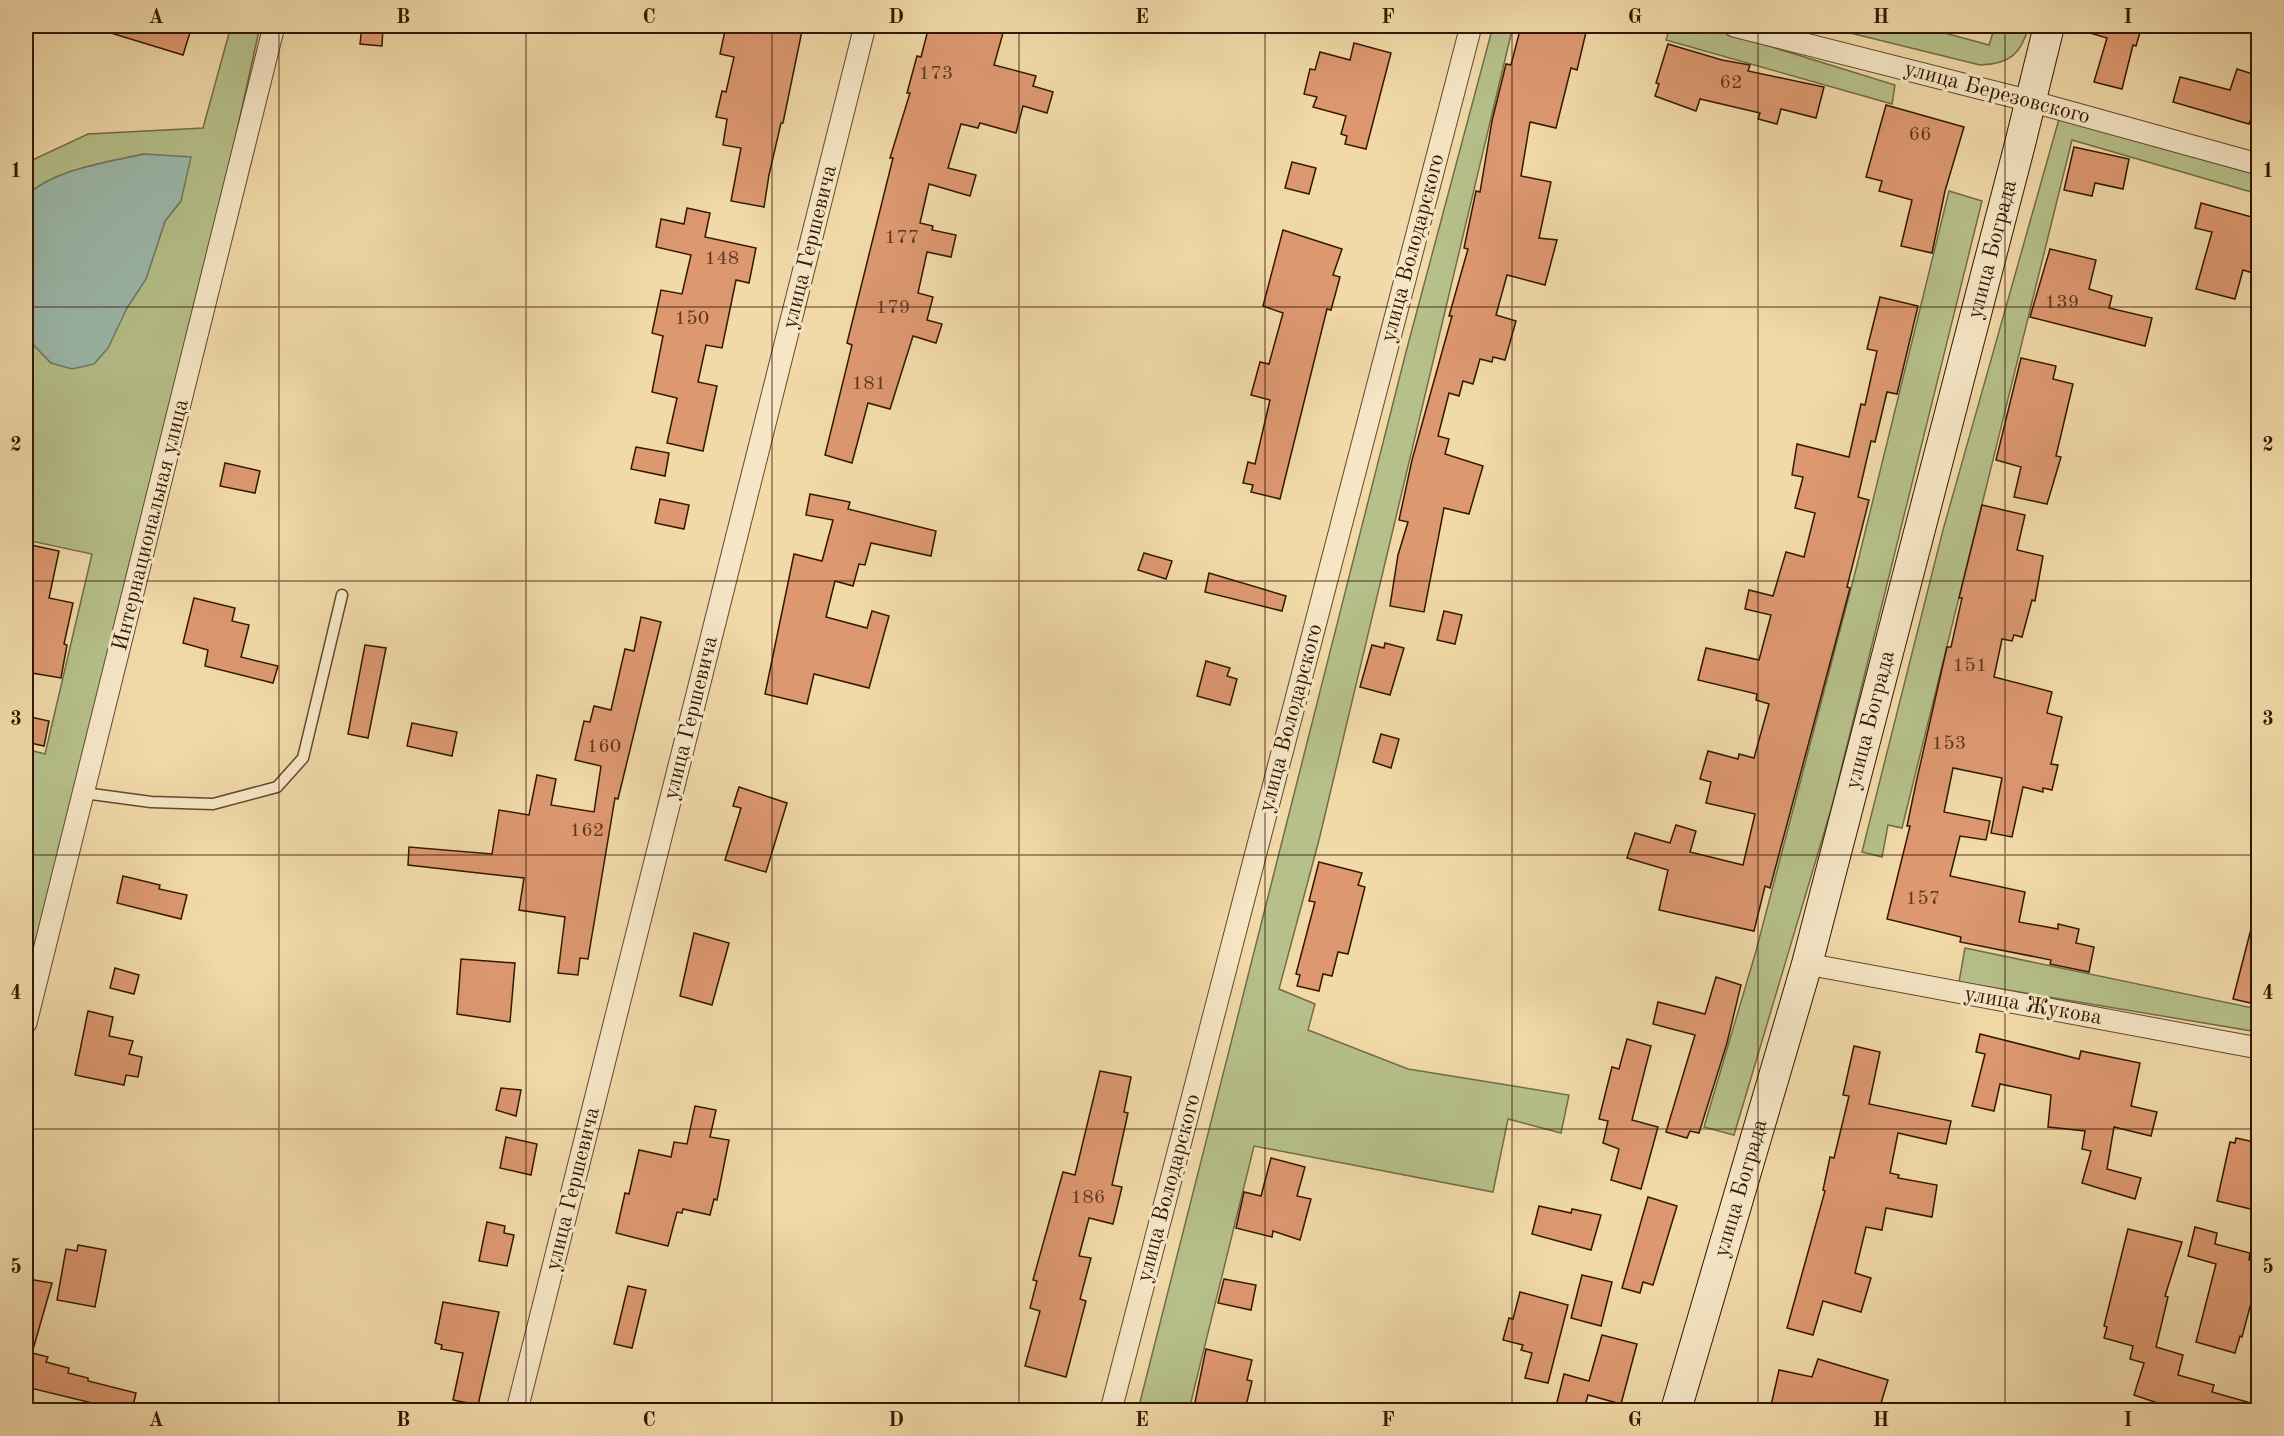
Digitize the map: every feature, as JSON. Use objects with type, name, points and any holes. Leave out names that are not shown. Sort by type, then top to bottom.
[{"type":"street","name":"Интернациональная улица","points":[[26,1023],[274,26]]},
{"type":"street","name":"улица Гершевича","points":[[517,1410],[866,26]]},
{"type":"street","name":"улица Володарского","points":[[1111,1410],[1471,26]]},
{"type":"street","name":"улица Березовского","points":[[1734,26],[2030,101],[2259,164]]},
{"type":"street","name":"улица Бограда","points":[[1676,1410],[1807,964],[2049,26]]},
{"type":"street","name":"улица Жукова","points":[[1807,964],[2259,1048]]},
{"type":"lane","points":[[84,793],[151,802],[213,804],[277,787],[303,758],[342,595]]},
{"type":"green space","points":[[231,26],[260,26],[163,466],[26,1022],[26,749],[45,754],[92,554],[26,540],[26,337],[51,363],[127,308],[146,278],[165,221],[181,201],[144,154],[66,173],[51,179],[26,196],[26,163],[88,134],[203,128]]},
{"type":"green space","points":[[1493,26],[1513,26],[1319,840],[1279,989],[1315,1004],[1308,1030],[1408,1069],[1569,1095],[1561,1133],[1508,1119],[1493,1192],[1254,1146],[1189,1410],[1138,1410],[1406,352]]},
{"type":"green space","points":[[1653,26],[1704,26],[1895,85],[1892,104],[1666,40],[1669,30]]},
{"type":"green space","points":[[1822,26],[1919,26],[1989,45],[1995,26],[2029,26],[2022,44],[2013,56],[2007,60],[1980,65]]},
{"type":"green space","points":[[2059,119],[2258,175],[2258,194],[2072,140],[1902,828],[1888,825],[1882,857],[1862,852],[1943,530]]},
{"type":"green space","points":[[1949,191],[1982,201],[1832,806],[1734,1135],[1704,1127],[1756,951],[1856,569]]},
{"type":"green space","points":[[1965,948],[2258,1009],[2258,1032],[1959,982]]},
{"type":"shaded area","points":[[144,154],[191,157],[181,201],[165,221],[146,279],[127,308],[108,348],[94,364],[72,369],[51,363],[26,337],[26,196],[51,179],[66,173]]},
{"type":"building","points":[[102,26],[192,26],[183,55],[101,30]]},
{"type":"building","points":[[362,26],[383,26],[382,46],[360,44]]},
{"type":"building","points":[[726,26],[773,33],[775,26],[803,26],[783,123],[781,123],[769,175],[764,207],[731,201],[741,148],[723,145],[727,119],[716,117],[722,91],[726,92],[734,57],[720,54]]},
{"type":"building","points":[[929,26],[964,32],[966,26],[1005,26],[994,65],[1036,76],[1033,86],[1053,92],[1047,113],[1023,106],[1016,133],[980,123],[978,128],[961,124],[948,168],[976,175],[970,196],[929,184],[920,223],[933,226],[932,230],[956,235],[951,257],[927,252],[918,293],[933,297],[927,320],[942,324],[936,343],[913,336],[890,409],[868,403],[852,463],[825,455],[852,345],[847,343],[893,158],[890,158],[910,93],[907,93],[917,56],[921,57]]},
{"type":"building","points":[[1521,26],[1587,28],[1577,70],[1571,68],[1556,128],[1530,122],[1521,176],[1551,182],[1539,238],[1557,240],[1545,285],[1507,275],[1496,315],[1516,321],[1505,360],[1493,357],[1492,362],[1480,359],[1473,384],[1463,381],[1459,396],[1449,393],[1438,436],[1449,439],[1445,454],[1483,466],[1469,514],[1444,508],[1424,612],[1390,606],[1398,555],[1408,522],[1399,520],[1412,460],[1468,249],[1464,248],[1476,191],[1480,192],[1492,121],[1506,64],[1511,65]]},
{"type":"building","points":[[2084,26],[2142,26],[2136,46],[2133,45],[2122,89],[2094,82],[2107,38],[2083,31]]},
{"type":"building","points":[[1354,43],[1391,53],[1366,149],[1345,144],[1347,136],[1341,134],[1346,116],[1313,107],[1317,97],[1304,94],[1310,69],[1315,70],[1320,52],[1350,60]]},
{"type":"building","points":[[1668,44],[1722,60],[1750,65],[1748,71],[1824,87],[1816,118],[1781,109],[1777,124],[1758,119],[1760,113],[1700,99],[1696,111],[1655,96],[1659,84],[1656,83]]},
{"type":"building","points":[[2237,69],[2259,76],[2259,97],[2249,124],[2173,102],[2180,77],[2230,90]]},
{"type":"building","points":[[1886,105],[1964,127],[1945,191],[1932,253],[1901,246],[1912,200],[1879,191],[1882,181],[1866,177]]},
{"type":"building","points":[[2074,147],[2129,159],[2123,189],[2095,183],[2092,196],[2064,190]]},
{"type":"building","points":[[1292,162],[1316,168],[1309,194],[1285,188]]},
{"type":"building","points":[[2201,203],[2259,219],[2259,275],[2243,270],[2235,299],[2196,289],[2212,232],[2195,228]]},
{"type":"building","points":[[687,208],[710,213],[705,237],[756,248],[749,283],[736,280],[722,348],[706,345],[698,382],[717,386],[703,451],[667,443],[677,398],[652,392],[663,336],[652,333],[661,290],[682,294],[691,255],[656,247],[661,219],[684,224]]},
{"type":"building","points":[[1283,230],[1342,249],[1333,275],[1340,277],[1331,310],[1327,309],[1280,499],[1251,492],[1253,485],[1243,483],[1248,462],[1255,464],[1270,400],[1251,395],[1260,362],[1269,364],[1283,313],[1263,306]]},
{"type":"building","points":[[2050,249],[2096,260],[2089,289],[2112,296],[2109,308],[2152,318],[2145,346],[2030,317]]},
{"type":"building","points":[[1880,297],[1918,306],[1897,394],[1887,392],[1875,442],[1871,441],[1858,497],[1869,500],[1847,587],[1850,588],[1770,888],[1765,886],[1754,931],[1659,910],[1668,870],[1627,858],[1635,833],[1670,843],[1676,825],[1696,831],[1690,852],[1743,865],[1755,814],[1706,803],[1711,782],[1700,779],[1708,751],[1738,759],[1739,754],[1754,758],[1769,704],[1756,700],[1757,694],[1698,680],[1706,648],[1759,660],[1771,615],[1745,609],[1749,590],[1773,596],[1786,552],[1804,557],[1815,513],[1795,508],[1803,477],[1792,475],[1797,444],[1849,457],[1861,404],[1865,405],[1877,351],[1867,349]]},
{"type":"building","points":[[2021,358],[2056,366],[2053,379],[2073,384],[2056,456],[2061,457],[2047,504],[2014,497],[2021,467],[1996,460]]},
{"type":"building","points":[[636,447],[669,453],[665,476],[631,469]]},
{"type":"building","points":[[225,463],[260,471],[255,493],[220,486]]},
{"type":"building","points":[[810,494],[850,502],[848,509],[936,531],[931,556],[871,543],[865,565],[859,564],[853,586],[835,581],[826,617],[867,628],[872,611],[889,616],[869,688],[814,674],[807,704],[765,694],[794,554],[822,561],[833,520],[806,515]]},
{"type":"building","points":[[660,499],[689,505],[684,529],[655,523]]},
{"type":"building","points":[[1982,505],[2025,515],[2017,550],[2043,556],[2035,601],[2032,600],[2022,637],[2014,635],[2012,641],[2002,639],[1994,677],[2052,692],[2047,713],[2062,717],[2051,764],[2058,765],[2052,790],[2043,788],[2043,792],[2023,787],[2012,837],[1991,833],[2002,778],[1953,768],[1944,812],[1990,821],[1986,840],[1960,836],[1950,876],[2025,892],[2019,922],[2058,929],[2058,924],[2079,929],[2076,943],[2094,947],[2089,972],[2050,964],[2051,960],[1960,942],[1961,937],[1887,919],[1910,826],[1907,826],[1947,647],[1951,647],[1962,598],[1959,598]]},
{"type":"building","points":[[31,545],[59,551],[49,598],[73,603],[64,644],[67,645],[61,678],[26,672],[26,570]]},
{"type":"building","points":[[1144,553],[1172,561],[1166,579],[1138,570]]},
{"type":"building","points":[[1209,573],[1286,596],[1282,611],[1205,592]]},
{"type":"building","points":[[194,598],[235,608],[232,621],[249,625],[241,657],[278,666],[273,683],[205,666],[208,650],[183,643]]},
{"type":"building","points":[[1444,611],[1462,615],[1455,644],[1437,640]]},
{"type":"building","points":[[641,617],[661,622],[618,799],[615,798],[588,959],[580,958],[578,975],[558,973],[565,917],[519,910],[524,878],[408,865],[409,847],[492,854],[499,810],[529,815],[537,775],[556,779],[551,805],[594,812],[601,766],[575,760],[584,721],[590,722],[594,706],[611,710],[625,649],[634,651]]},
{"type":"building","points":[[1385,643],[1404,648],[1390,695],[1360,687],[1372,645],[1384,648]]},
{"type":"building","points":[[365,645],[386,648],[368,738],[348,734]]},
{"type":"building","points":[[1206,661],[1230,668],[1227,676],[1237,679],[1230,705],[1197,696]]},
{"type":"building","points":[[26,716],[49,721],[44,746],[26,742]]},
{"type":"building","points":[[412,723],[457,732],[452,756],[407,746]]},
{"type":"building","points":[[1381,734],[1399,739],[1391,768],[1373,762]]},
{"type":"building","points":[[739,787],[787,803],[766,872],[725,860],[741,808],[733,806]]},
{"type":"building","points":[[1319,862],[1362,873],[1358,885],[1365,887],[1348,954],[1338,952],[1332,976],[1323,974],[1319,991],[1297,986],[1300,975],[1296,974],[1315,902],[1309,901]]},
{"type":"building","points":[[123,876],[160,885],[159,889],[187,895],[181,919],[117,903]]},
{"type":"building","points":[[2252,925],[2259,926],[2259,1005],[2233,999]]},
{"type":"building","points":[[694,933],[729,943],[712,1005],[680,996]]},
{"type":"building","points":[[461,959],[515,963],[510,1022],[457,1014]]},
{"type":"building","points":[[115,968],[139,975],[134,994],[110,988]]},
{"type":"building","points":[[1716,977],[1741,985],[1727,1043],[1699,1133],[1690,1131],[1687,1138],[1666,1132],[1695,1035],[1653,1024],[1658,1002],[1705,1014]]},
{"type":"building","points":[[88,1011],[113,1017],[109,1036],[133,1041],[129,1054],[142,1057],[138,1077],[126,1075],[124,1085],[75,1075]]},
{"type":"building","points":[[1980,1034],[2079,1059],[2081,1051],[2140,1063],[2131,1106],[2157,1112],[2151,1136],[2114,1127],[2107,1169],[2141,1178],[2135,1199],[2082,1183],[2091,1151],[2082,1149],[2085,1131],[2048,1127],[2051,1095],[2000,1084],[1994,1111],[1972,1106],[1985,1054],[1976,1052]]},
{"type":"building","points":[[1627,1039],[1651,1046],[1632,1120],[1658,1127],[1641,1189],[1611,1180],[1619,1149],[1603,1143],[1608,1121],[1599,1119],[1612,1067],[1619,1069]]},
{"type":"building","points":[[1854,1046],[1880,1052],[1869,1104],[1951,1121],[1946,1144],[1898,1133],[1890,1173],[1899,1175],[1898,1178],[1937,1185],[1932,1217],[1886,1208],[1882,1230],[1866,1227],[1855,1273],[1871,1278],[1861,1312],[1823,1301],[1813,1335],[1787,1328],[1825,1191],[1823,1190],[1830,1157],[1834,1158],[1849,1096],[1843,1095]]},
{"type":"building","points":[[1100,1071],[1131,1077],[1124,1112],[1128,1113],[1112,1185],[1122,1187],[1113,1224],[1089,1218],[1079,1256],[1091,1258],[1080,1299],[1086,1301],[1066,1377],[1025,1366],[1040,1311],[1030,1308],[1037,1281],[1033,1280],[1063,1172],[1075,1175]]},
{"type":"building","points":[[501,1088],[521,1090],[516,1116],[496,1110]]},
{"type":"building","points":[[695,1106],[716,1110],[710,1137],[729,1140],[717,1200],[714,1199],[710,1215],[683,1209],[682,1213],[677,1212],[668,1246],[616,1233],[625,1193],[629,1194],[639,1150],[671,1157],[674,1142],[687,1144]]},
{"type":"building","points":[[506,1137],[537,1144],[531,1175],[500,1168]]},
{"type":"building","points":[[2236,1138],[2259,1143],[2259,1211],[2217,1201],[2230,1142],[2235,1143]]},
{"type":"building","points":[[1271,1158],[1305,1167],[1297,1196],[1311,1199],[1300,1240],[1273,1231],[1272,1237],[1236,1228],[1244,1192],[1261,1196]]},
{"type":"building","points":[[1648,1197],[1677,1206],[1653,1285],[1643,1282],[1640,1293],[1622,1288]]},
{"type":"building","points":[[1539,1206],[1571,1213],[1572,1209],[1601,1215],[1591,1250],[1532,1234]]},
{"type":"building","points":[[487,1222],[505,1226],[504,1233],[514,1235],[507,1266],[479,1261]]},
{"type":"building","points":[[2195,1227],[2217,1233],[2215,1244],[2250,1253],[2249,1260],[2259,1262],[2259,1273],[2242,1337],[2240,1336],[2235,1353],[2196,1342],[2216,1264],[2188,1256]]},
{"type":"building","points":[[2128,1229],[2182,1242],[2165,1296],[2168,1297],[2156,1347],[2183,1355],[2178,1375],[2214,1385],[2212,1392],[2258,1405],[2257,1410],[2178,1410],[2134,1395],[2144,1363],[2130,1359],[2133,1346],[2104,1338],[2107,1327],[2104,1326]]},
{"type":"building","points":[[78,1245],[106,1250],[95,1307],[57,1300],[66,1249],[77,1251]]},
{"type":"building","points":[[1582,1275],[1612,1282],[1601,1326],[1571,1318]]},
{"type":"building","points":[[28,1279],[52,1283],[32,1353],[48,1357],[46,1362],[69,1368],[68,1373],[88,1378],[88,1381],[136,1393],[132,1410],[121,1410],[26,1387]]},
{"type":"building","points":[[1224,1279],[1256,1285],[1251,1310],[1218,1303]]},
{"type":"building","points":[[628,1286],[646,1290],[632,1348],[614,1344]]},
{"type":"building","points":[[1520,1292],[1568,1305],[1548,1383],[1525,1378],[1532,1353],[1521,1350],[1523,1345],[1503,1340],[1509,1318],[1513,1319]]},
{"type":"building","points":[[443,1302],[499,1312],[478,1405],[453,1400],[463,1353],[441,1349],[442,1345],[435,1343]]},
{"type":"building","points":[[1602,1335],[1637,1344],[1621,1404],[1588,1395],[1584,1410],[1555,1410],[1564,1374],[1589,1381]]},
{"type":"building","points":[[1206,1349],[1252,1360],[1247,1380],[1252,1381],[1245,1410],[1209,1410],[1194,1407]]},
{"type":"building","points":[[1818,1359],[1888,1380],[1879,1410],[1770,1410],[1779,1370],[1812,1377]]}]
